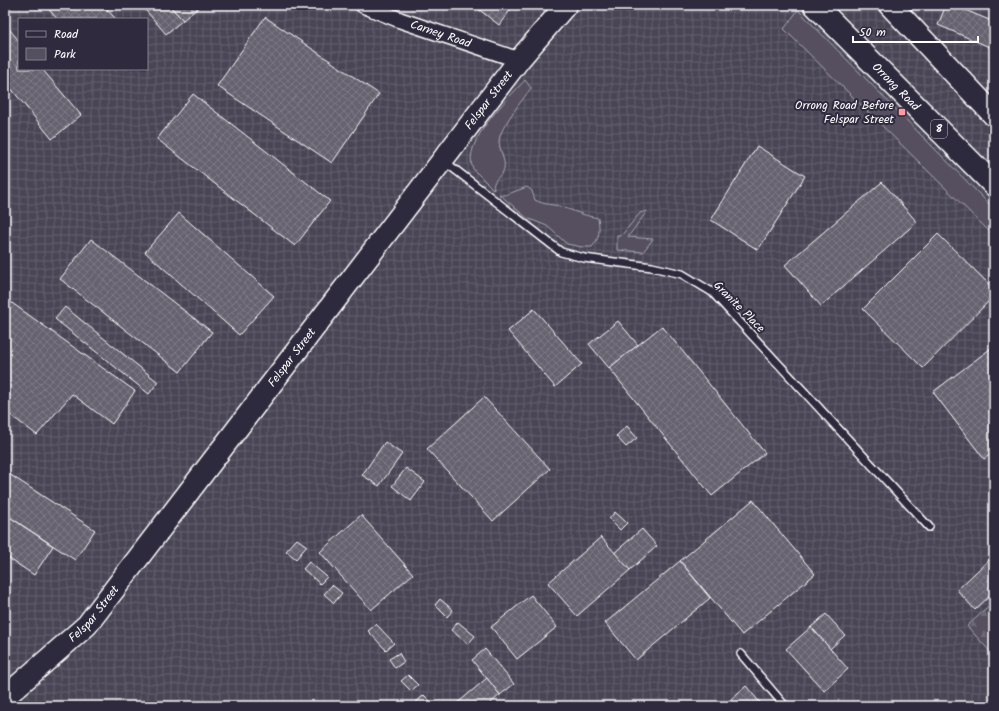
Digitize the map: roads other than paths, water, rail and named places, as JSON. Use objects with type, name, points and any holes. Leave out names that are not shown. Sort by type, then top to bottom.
[{"type":"highway","name":"Orrong Road","points":[[815,5],[994,185]]},
{"type":"highway","points":[[890,5],[994,115]]},
{"type":"street","name":"Carney Road","points":[[363,5],[400,20],[519,60]]},
{"type":"street","name":"Felspar Street","points":[[5,697],[87,625],[519,60],[566,5]]},
{"type":"lane","name":"Granite Place","points":[[443,160],[560,252],[584,258],[652,266],[682,274],[712,292],[929,527]]},
{"type":"lane","points":[[741,654],[785,706]]},
{"type":"place","name":"Orrong Road Before Felspar Street","points":[[902,112]]}]
